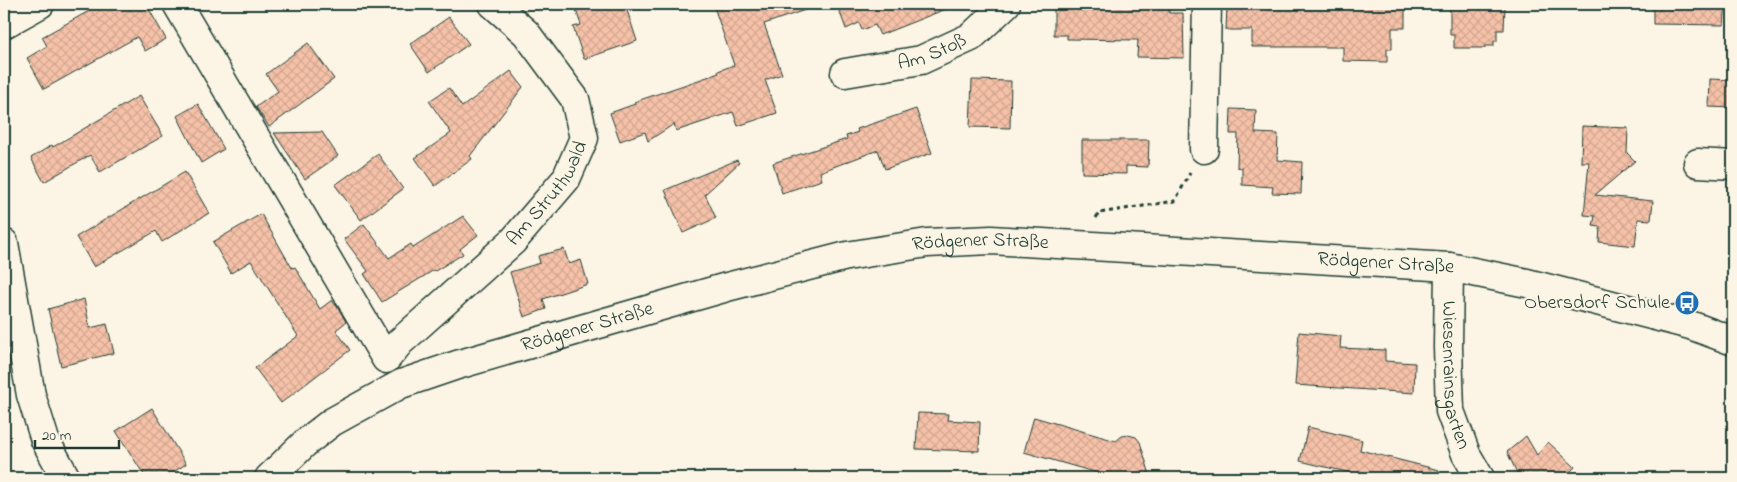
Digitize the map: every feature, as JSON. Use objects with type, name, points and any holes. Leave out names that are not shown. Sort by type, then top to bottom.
[{"type":"main road","points":[[4,24],[40,4]]},
{"type":"main road","points":[[177,4],[401,384]]},
{"type":"main road","name":"Am Struthwald","points":[[386,359],[400,342],[513,242],[566,180],[584,138],[575,99],[526,33],[493,4]]},
{"type":"main road","name":"Am Stoß","points":[[845,73],[921,60],[971,37],[1006,4]]},
{"type":"main road","points":[[1204,149],[1207,4]]},
{"type":"main road","points":[[1698,163],[1733,165]]},
{"type":"main road","name":"Rödgener Straße","points":[[269,478],[305,443],[332,422],[401,384],[457,365],[718,289],[847,256],[945,242],[991,240],[1073,244],[1449,267],[1527,283],[1690,325],[1733,341]]},
{"type":"main road","points":[[5,260],[32,395],[45,440],[66,478]]},
{"type":"main road","name":"Wiesenrainsgarten","points":[[1449,267],[1448,347],[1450,411],[1466,454],[1480,478]]},
{"type":"path","points":[[1073,244],[1099,214],[1175,201],[1204,149]]},
{"type":"building","points":[[85,4],[146,4],[166,39],[145,51],[137,37],[44,89],[27,58],[47,46],[42,37],[89,11]]},
{"type":"building","points":[[574,4],[625,4],[637,41],[584,59],[573,27],[581,25]]},
{"type":"building","points":[[713,4],[811,4],[811,8],[764,24],[782,74],[765,80],[777,113],[738,126],[733,112],[676,131],[674,124],[648,141],[645,132],[620,141],[610,113],[635,104],[634,102],[719,73],[718,71],[734,65]]},
{"type":"building","points":[[837,4],[956,5],[880,35],[875,25],[862,30],[859,23],[846,29]]},
{"type":"building","points":[[1054,4],[1156,4],[1156,9],[1169,9],[1169,13],[1183,13],[1184,58],[1137,57],[1138,40],[1067,39],[1067,35],[1054,35]]},
{"type":"building","points":[[1227,4],[1405,5],[1405,28],[1392,28],[1392,49],[1387,49],[1387,62],[1343,61],[1343,47],[1252,47],[1252,30],[1226,30]]},
{"type":"building","points":[[1450,4],[1501,4],[1501,6],[1505,6],[1504,30],[1497,30],[1497,41],[1494,41],[1494,46],[1485,46],[1485,48],[1454,48],[1454,35],[1450,35]]},
{"type":"building","points":[[1653,4],[1726,4],[1724,25],[1653,24]]},
{"type":"building","points":[[449,17],[469,44],[429,72],[410,44]]},
{"type":"building","points":[[308,43],[334,79],[269,127],[256,107],[278,91],[266,74]]},
{"type":"building","points":[[511,71],[523,87],[470,156],[472,159],[435,186],[415,158],[451,133],[429,101],[449,88],[462,107]]},
{"type":"building","points":[[1710,79],[1733,80],[1733,108],[1709,107]]},
{"type":"building","points":[[972,80],[1011,81],[1010,128],[970,127]]},
{"type":"building","points":[[139,96],[163,136],[100,172],[90,155],[44,182],[31,158]]},
{"type":"building","points":[[198,104],[224,149],[201,163],[177,116]]},
{"type":"building","points":[[916,109],[932,153],[885,169],[878,150],[820,172],[822,180],[782,193],[773,163],[847,139],[846,136],[858,132],[857,129]]},
{"type":"building","points":[[1231,109],[1256,110],[1255,133],[1278,134],[1277,160],[1302,162],[1301,194],[1272,193],[1273,187],[1242,185],[1242,168],[1237,167],[1238,134],[1230,134]]},
{"type":"building","points":[[1582,126],[1628,128],[1627,153],[1635,161],[1595,195],[1653,201],[1651,220],[1638,219],[1635,246],[1599,242],[1600,227],[1593,226],[1595,216],[1584,215],[1589,162],[1581,162]]},
{"type":"building","points":[[322,132],[338,156],[305,179],[274,133]]},
{"type":"building","points":[[1082,140],[1149,140],[1148,167],[1126,166],[1126,174],[1082,173]]},
{"type":"building","points":[[378,154],[403,189],[361,220],[335,185]]},
{"type":"building","points":[[737,160],[739,163],[705,194],[716,218],[683,233],[665,190]]},
{"type":"building","points":[[185,172],[209,213],[162,242],[156,231],[94,267],[76,237]]},
{"type":"building","points":[[261,214],[292,268],[295,267],[320,309],[332,300],[339,309],[346,322],[336,330],[350,350],[281,403],[255,368],[298,336],[251,261],[231,273],[213,242]]},
{"type":"building","points":[[463,216],[478,235],[460,249],[463,254],[382,302],[364,274],[368,271],[344,239],[364,224],[389,258],[411,244],[413,248]]},
{"type":"building","points":[[564,249],[569,264],[581,260],[588,284],[543,299],[546,309],[524,317],[510,272],[540,263],[538,256]]},
{"type":"building","points":[[84,299],[90,328],[107,324],[114,353],[61,366],[48,309]]},
{"type":"building","points":[[1299,332],[1341,336],[1340,348],[1385,350],[1385,361],[1415,363],[1414,393],[1295,385]]},
{"type":"building","points":[[152,408],[186,464],[164,478],[146,478],[116,431]]},
{"type":"building","points":[[918,413],[948,414],[947,420],[980,422],[979,451],[916,449]]},
{"type":"building","points":[[1034,417],[1116,441],[1122,436],[1136,437],[1140,442],[1151,478],[1115,478],[1024,452]]},
{"type":"building","points":[[1308,427],[1362,440],[1360,450],[1439,470],[1438,478],[1372,478],[1300,461]]},
{"type":"building","points":[[1526,436],[1537,455],[1548,442],[1575,467],[1564,478],[1515,478],[1518,475],[1507,452]]},
{"type":"place","name":"Obersdorf Schule","points":[[1687,303]]}]
